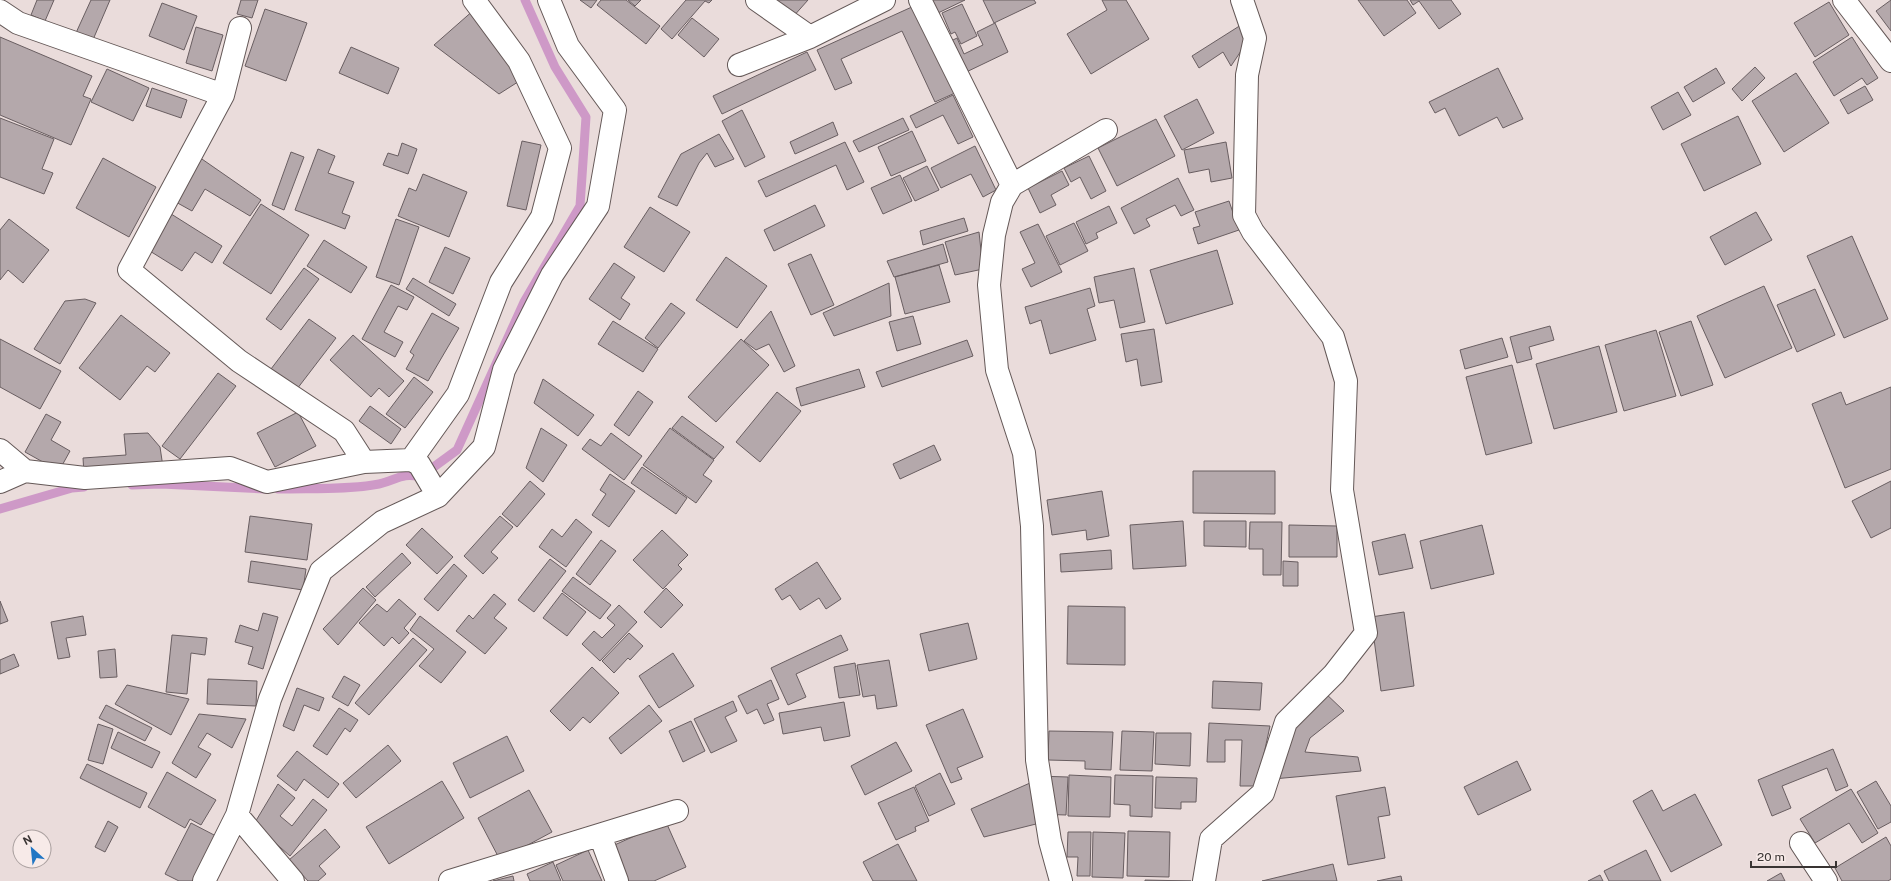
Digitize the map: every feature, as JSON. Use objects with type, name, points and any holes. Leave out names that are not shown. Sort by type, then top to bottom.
[{"type":"street","points":[[415,462],[458,394],[501,282],[542,217],[560,148],[519,61],[474,0]]},
{"type":"street","points":[[204,881],[237,815],[270,699],[320,572],[382,522],[435,492],[484,447],[504,370],[552,276],[598,206],[615,110],[568,46],[549,0]]},
{"type":"street","points":[[757,0],[810,37]]},
{"type":"street","points":[[739,65],[810,37],[884,0]]},
{"type":"street","points":[[920,0],[1012,185]]},
{"type":"street","points":[[1204,881],[1211,839],[1263,793],[1286,722],[1334,674],[1366,633],[1342,490],[1346,381],[1333,337],[1253,232],[1244,215],[1247,74],[1255,38],[1242,0]]},
{"type":"street","points":[[1844,0],[1891,61]]},
{"type":"street","points":[[0,11],[18,23],[223,95]]},
{"type":"street","points":[[240,28],[223,95],[129,270],[239,361],[344,431],[364,462]]},
{"type":"street","points":[[1061,881],[1050,841],[1037,760],[1032,526],[1024,461],[997,370],[989,285],[994,235],[1002,202],[1012,185],[1106,130]]},
{"type":"street","points":[[0,450],[25,471]]},
{"type":"street","points":[[0,482],[25,471],[85,478],[230,468],[267,482],[364,462],[415,462]]},
{"type":"street","points":[[415,462],[435,492]]},
{"type":"street","points":[[450,881],[677,811]]},
{"type":"street","points":[[237,815],[293,881]]},
{"type":"street","points":[[600,835],[617,881]]},
{"type":"street","points":[[1801,843],[1826,881]]},
{"type":"building","points":[[37,0],[54,0],[45,21],[31,15]]},
{"type":"building","points":[[91,0],[110,0],[92,42],[75,35]]},
{"type":"building","points":[[241,0],[258,0],[252,18],[237,14]]},
{"type":"building","points":[[580,0],[597,0],[591,8]]},
{"type":"building","points":[[601,0],[626,0],[660,26],[646,44],[597,5]]},
{"type":"building","points":[[628,0],[641,0],[635,6]]},
{"type":"building","points":[[686,0],[712,0],[709,3],[705,1],[672,39],[661,29]]},
{"type":"building","points":[[772,0],[808,0],[792,18]]},
{"type":"building","points":[[932,0],[965,0],[938,13]]},
{"type":"building","points":[[983,0],[1034,0],[1036,3],[994,23]]},
{"type":"building","points":[[1102,0],[1126,0],[1149,39],[1091,74],[1067,34],[1107,10]]},
{"type":"building","points":[[1358,0],[1407,0],[1416,13],[1384,36]]},
{"type":"building","points":[[1410,0],[1451,0],[1461,14],[1439,29],[1419,1],[1413,5]]},
{"type":"building","points":[[1891,0],[1891,31],[1876,11]]},
{"type":"building","points":[[1829,2],[1849,35],[1815,57],[1794,23]]},
{"type":"building","points":[[162,3],[197,16],[184,50],[149,36]]},
{"type":"building","points":[[962,4],[977,36],[961,44],[955,32],[951,34],[942,13]]},
{"type":"building","points":[[914,6],[955,93],[935,102],[902,31],[841,59],[852,83],[835,90],[817,50]]},
{"type":"building","points":[[265,9],[307,23],[286,81],[245,66]]},
{"type":"building","points":[[475,9],[521,80],[499,94],[434,45]]},
{"type":"building","points":[[692,18],[719,39],[704,57],[678,35]]},
{"type":"building","points":[[995,23],[1008,52],[960,75],[945,44],[957,38],[964,54],[983,45],[977,32]]},
{"type":"building","points":[[1241,25],[1249,39],[1231,66],[1223,52],[1199,68],[1192,56]]},
{"type":"building","points":[[196,27],[223,35],[212,71],[186,63]]},
{"type":"building","points":[[0,37],[92,76],[83,96],[91,99],[71,145],[0,115]]},
{"type":"building","points":[[1852,37],[1878,78],[1867,85],[1862,78],[1834,96],[1813,62]]},
{"type":"building","points":[[351,47],[399,68],[388,94],[339,73]]},
{"type":"building","points":[[807,52],[816,70],[722,114],[713,96]]},
{"type":"building","points":[[1755,67],[1765,78],[1742,101],[1732,89]]},
{"type":"building","points":[[1498,68],[1523,119],[1503,128],[1497,117],[1459,136],[1445,108],[1435,113],[1429,102]]},
{"type":"building","points":[[1716,68],[1725,83],[1693,102],[1684,87]]},
{"type":"building","points":[[107,69],[149,88],[133,121],[91,102]]},
{"type":"building","points":[[1796,73],[1829,123],[1784,152],[1752,101]]},
{"type":"building","points":[[1865,86],[1873,100],[1848,114],[1840,100]]},
{"type":"building","points":[[152,88],[187,100],[181,118],[146,106]]},
{"type":"building","points":[[1678,92],[1691,115],[1663,130],[1651,107]]},
{"type":"building","points":[[953,95],[973,137],[958,144],[943,115],[916,128],[910,116]]},
{"type":"building","points":[[1197,99],[1214,133],[1182,150],[1164,116]]},
{"type":"building","points":[[742,110],[765,157],[745,167],[722,121]]},
{"type":"building","points":[[1738,116],[1761,164],[1704,191],[1681,144]]},
{"type":"building","points":[[0,118],[54,139],[42,169],[53,173],[44,194],[0,177]]},
{"type":"building","points":[[903,118],[909,130],[859,152],[853,141]]},
{"type":"building","points":[[1156,119],[1175,156],[1117,186],[1098,148]]},
{"type":"building","points":[[833,122],[838,135],[795,154],[790,142]]},
{"type":"building","points":[[912,131],[926,161],[891,176],[878,147]]},
{"type":"building","points":[[719,134],[734,159],[715,167],[707,153],[699,163],[677,206],[658,197],[681,154]]},
{"type":"building","points":[[522,141],[541,145],[526,210],[507,206]]},
{"type":"building","points":[[845,142],[864,182],[847,190],[836,165],[766,197],[758,181]]},
{"type":"building","points":[[1226,142],[1232,178],[1211,182],[1209,169],[1189,173],[1184,150]]},
{"type":"building","points":[[402,143],[417,149],[408,174],[383,165],[388,153],[398,156]]},
{"type":"building","points":[[975,146],[996,190],[983,197],[971,174],[941,188],[931,168]]},
{"type":"building","points":[[318,149],[335,156],[328,173],[354,182],[342,213],[350,216],[345,229],[295,210]]},
{"type":"building","points":[[291,152],[304,157],[284,210],[272,205]]},
{"type":"building","points":[[1089,156],[1106,191],[1091,199],[1080,177],[1071,182],[1064,168]]},
{"type":"building","points":[[199,157],[261,200],[250,216],[205,189],[192,211],[174,201]]},
{"type":"building","points":[[103,158],[156,187],[129,237],[76,208]]},
{"type":"building","points":[[927,166],[939,190],[915,201],[903,178]]},
{"type":"building","points":[[1062,171],[1069,185],[1051,195],[1056,205],[1040,213],[1028,188]]},
{"type":"building","points":[[423,174],[467,192],[449,237],[398,216],[409,188],[416,191]]},
{"type":"building","points":[[900,175],[912,201],[883,214],[871,188]]},
{"type":"building","points":[[1178,178],[1194,210],[1181,216],[1175,205],[1146,219],[1150,226],[1134,234],[1121,208]]},
{"type":"building","points":[[1229,201],[1239,230],[1198,244],[1193,228],[1200,226],[1195,212]]},
{"type":"building","points":[[261,204],[309,235],[271,294],[223,263]]},
{"type":"building","points":[[815,205],[825,226],[774,251],[764,230]]},
{"type":"building","points":[[1109,206],[1117,223],[1096,233],[1098,238],[1086,244],[1076,222]]},
{"type":"building","points":[[650,207],[690,232],[664,272],[624,247]]},
{"type":"building","points":[[168,212],[222,246],[212,263],[195,252],[182,271],[145,248]]},
{"type":"building","points":[[1756,212],[1772,240],[1725,265],[1710,237]]},
{"type":"building","points":[[964,218],[968,231],[923,245],[920,231]]},
{"type":"building","points":[[9,219],[49,250],[23,283],[8,270],[0,280],[0,230]]},
{"type":"building","points":[[396,219],[419,227],[399,285],[376,277]]},
{"type":"building","points":[[1074,223],[1088,251],[1060,265],[1046,236]]},
{"type":"building","points":[[1038,224],[1062,272],[1031,287],[1022,269],[1035,263],[1020,232]]},
{"type":"building","points":[[979,232],[983,269],[955,275],[945,242]]},
{"type":"building","points":[[1852,236],[1888,319],[1844,338],[1807,256]]},
{"type":"building","points":[[324,240],[367,267],[351,293],[307,266]]},
{"type":"building","points":[[943,244],[948,262],[894,277],[887,261]]},
{"type":"building","points":[[445,247],[470,258],[453,294],[429,282]]},
{"type":"building","points":[[1217,250],[1233,304],[1166,324],[1150,270]]},
{"type":"building","points":[[811,254],[834,305],[811,315],[788,264]]},
{"type":"building","points":[[726,257],[767,286],[737,328],[696,300]]},
{"type":"building","points":[[614,263],[635,277],[621,298],[630,304],[620,320],[589,299]]},
{"type":"building","points":[[939,265],[950,302],[905,314],[895,277]]},
{"type":"building","points":[[304,268],[319,279],[281,330],[266,319]]},
{"type":"building","points":[[1134,268],[1145,322],[1120,328],[1114,300],[1099,303],[1094,277]]},
{"type":"building","points":[[413,278],[456,304],[449,316],[406,289]]},
{"type":"building","points":[[889,283],[891,316],[834,336],[823,313]]},
{"type":"building","points":[[391,285],[414,297],[407,310],[398,306],[384,332],[403,342],[395,357],[362,339]]},
{"type":"building","points":[[1764,286],[1792,348],[1725,378],[1697,316]]},
{"type":"building","points":[[1090,288],[1095,306],[1087,309],[1096,340],[1050,354],[1041,320],[1030,324],[1025,307]]},
{"type":"building","points":[[1815,289],[1835,335],[1797,352],[1777,305]]},
{"type":"building","points":[[85,299],[96,303],[60,364],[34,349],[65,301]]},
{"type":"building","points":[[671,303],[685,313],[658,348],[645,338]]},
{"type":"building","points":[[771,311],[795,366],[784,372],[769,344],[756,350],[744,341]]},
{"type":"building","points":[[432,313],[459,328],[428,381],[406,369],[414,355],[410,352]]},
{"type":"building","points":[[121,315],[170,353],[155,372],[147,366],[120,400],[79,368]]},
{"type":"building","points":[[913,316],[921,344],[897,351],[889,322]]},
{"type":"building","points":[[309,319],[336,338],[297,389],[271,369]]},
{"type":"building","points":[[613,321],[658,349],[643,372],[598,344]]},
{"type":"building","points":[[1691,321],[1713,385],[1681,396],[1659,332]]},
{"type":"building","points":[[1550,326],[1554,340],[1529,347],[1532,359],[1517,363],[1510,337]]},
{"type":"building","points":[[1154,329],[1162,382],[1141,386],[1137,359],[1126,362],[1121,334]]},
{"type":"building","points":[[1656,330],[1676,396],[1624,411],[1605,345]]},
{"type":"building","points":[[353,335],[404,381],[389,397],[379,388],[371,397],[330,360]]},
{"type":"building","points":[[1502,338],[1508,357],[1465,369],[1460,350]]},
{"type":"building","points":[[0,339],[61,371],[40,409],[0,387]]},
{"type":"building","points":[[741,339],[769,365],[716,422],[688,397]]},
{"type":"building","points":[[967,340],[973,356],[882,387],[876,372]]},
{"type":"building","points":[[1599,346],[1617,412],[1554,429],[1536,364]]},
{"type":"building","points":[[1512,365],[1532,443],[1486,455],[1466,377]]},
{"type":"building","points":[[859,369],[865,387],[801,406],[796,388]]},
{"type":"building","points":[[218,373],[236,386],[180,459],[162,446]]},
{"type":"building","points":[[414,377],[433,392],[405,428],[386,414]]},
{"type":"building","points":[[543,379],[594,415],[578,436],[534,403]]},
{"type":"building","points":[[1891,387],[1891,469],[1845,488],[1812,404],[1841,392],[1846,405]]},
{"type":"building","points":[[638,391],[653,402],[629,436],[614,425]]},
{"type":"building","points":[[777,392],[801,411],[760,462],[736,442]]},
{"type":"building","points":[[370,406],[401,429],[391,444],[359,421]]},
{"type":"building","points":[[298,412],[316,446],[275,467],[257,433]]},
{"type":"building","points":[[46,414],[61,422],[51,440],[70,451],[59,471],[25,452]]},
{"type":"building","points":[[682,416],[724,447],[714,459],[672,428]]},
{"type":"building","points":[[541,428],[567,445],[543,482],[526,468]]},
{"type":"building","points":[[670,428],[714,460],[703,475],[712,481],[696,503],[643,465]]},
{"type":"building","points":[[148,433],[160,447],[163,467],[84,474],[83,458],[126,455],[124,434]]},
{"type":"building","points":[[611,433],[642,456],[624,480],[582,449],[590,439],[601,446]]},
{"type":"building","points":[[934,445],[941,460],[900,479],[893,464]]},
{"type":"building","points":[[642,467],[687,498],[676,514],[631,483]]},
{"type":"building","points":[[1193,471],[1275,471],[1275,514],[1193,513]]},
{"type":"building","points":[[610,474],[635,491],[609,527],[592,515],[606,494],[600,490]]},
{"type":"building","points":[[530,481],[545,494],[517,527],[502,514]]},
{"type":"building","points":[[1891,481],[1891,528],[1871,538],[1852,501]]},
{"type":"building","points":[[1102,491],[1109,536],[1087,540],[1086,530],[1052,535],[1047,500]]},
{"type":"building","points":[[250,516],[312,524],[307,560],[245,552]]},
{"type":"building","points":[[500,516],[513,527],[491,552],[498,558],[483,574],[464,556]]},
{"type":"building","points":[[576,519],[592,532],[566,567],[539,547],[552,529],[562,537]]},
{"type":"building","points":[[1183,521],[1186,566],[1133,569],[1130,525]]},
{"type":"building","points":[[1204,521],[1246,521],[1246,547],[1204,546]]},
{"type":"building","points":[[1250,522],[1282,522],[1281,575],[1263,575],[1263,549],[1249,549]]},
{"type":"building","points":[[1289,525],[1337,526],[1337,557],[1289,557]]},
{"type":"building","points":[[1482,525],[1494,574],[1431,589],[1420,541]]},
{"type":"building","points":[[422,528],[453,557],[437,574],[406,545]]},
{"type":"building","points":[[662,530],[688,555],[678,565],[682,569],[663,589],[633,560]]},
{"type":"building","points":[[1405,534],[1413,568],[1379,575],[1372,542]]},
{"type":"building","points":[[601,540],[616,551],[590,585],[576,574]]},
{"type":"building","points":[[1111,550],[1112,569],[1061,572],[1060,554]]},
{"type":"building","points":[[402,553],[411,563],[375,597],[366,587]]},
{"type":"building","points":[[550,559],[566,571],[534,612],[518,600]]},
{"type":"building","points":[[251,561],[306,569],[303,590],[248,582]]},
{"type":"building","points":[[1283,561],[1298,562],[1298,586],[1283,586]]},
{"type":"building","points":[[817,562],[841,599],[826,609],[819,598],[800,610],[790,595],[782,600],[775,589]]},
{"type":"building","points":[[454,564],[467,576],[438,611],[424,599]]},
{"type":"building","points":[[573,577],[611,605],[600,619],[562,591]]},
{"type":"building","points":[[363,588],[376,600],[338,645],[323,629]]},
{"type":"building","points":[[666,588],[683,605],[661,628],[644,612]]},
{"type":"building","points":[[562,593],[586,612],[567,636],[543,618]]},
{"type":"building","points":[[494,594],[506,604],[494,618],[507,628],[485,654],[456,631],[469,615],[473,619]]},
{"type":"building","points":[[399,599],[416,614],[404,628],[409,633],[399,644],[392,637],[384,646],[359,623],[377,604],[387,612]]},
{"type":"building","points":[[0,601],[8,621],[0,624]]},
{"type":"building","points":[[619,605],[637,622],[600,661],[582,644],[594,631],[602,638],[615,625],[607,618]]},
{"type":"building","points":[[1068,606],[1125,607],[1125,665],[1067,664]]},
{"type":"building","points":[[1404,612],[1414,686],[1381,691],[1371,617]]},
{"type":"building","points":[[263,613],[278,617],[263,669],[248,664],[253,647],[235,642],[240,625],[258,631]]},
{"type":"building","points":[[83,616],[86,635],[66,638],[70,657],[58,659],[51,622]]},
{"type":"building","points":[[420,616],[466,652],[441,683],[419,666],[434,649],[410,630]]},
{"type":"building","points":[[968,623],[977,659],[929,671],[920,634]]},
{"type":"building","points":[[629,633],[643,646],[630,660],[628,658],[614,673],[602,661]]},
{"type":"building","points":[[172,635],[207,638],[205,655],[191,653],[187,694],[166,692]]},
{"type":"building","points":[[841,635],[848,650],[796,674],[806,697],[788,705],[771,668]]},
{"type":"building","points":[[413,638],[427,650],[369,715],[355,703]]},
{"type":"building","points":[[115,649],[117,677],[100,678],[98,651]]},
{"type":"building","points":[[673,653],[694,686],[659,708],[639,676]]},
{"type":"building","points":[[14,654],[19,666],[0,674],[0,660]]},
{"type":"building","points":[[889,660],[897,706],[877,709],[875,695],[863,697],[857,665]]},
{"type":"building","points":[[855,663],[860,695],[839,698],[834,667]]},
{"type":"building","points":[[592,667],[619,693],[590,723],[583,717],[570,731],[550,711]]},
{"type":"building","points":[[344,676],[360,685],[348,706],[332,697]]},
{"type":"building","points":[[208,679],[257,681],[256,706],[207,704]]},
{"type":"building","points":[[771,680],[779,699],[767,704],[774,720],[764,724],[757,709],[747,714],[738,696]]},
{"type":"building","points":[[1213,681],[1262,683],[1260,710],[1212,708]]},
{"type":"building","points":[[127,685],[189,699],[171,735],[115,704]]},
{"type":"building","points":[[297,688],[324,698],[319,711],[304,705],[294,731],[283,726]]},
{"type":"building","points":[[1322,690],[1344,711],[1310,738],[1305,752],[1358,757],[1361,771],[1273,779],[1281,737]]},
{"type":"building","points":[[733,701],[737,711],[725,717],[737,741],[711,753],[694,719]]},
{"type":"building","points":[[844,702],[850,736],[824,741],[821,727],[783,734],[779,713]]},
{"type":"building","points":[[106,705],[152,728],[145,741],[99,718]]},
{"type":"building","points":[[649,705],[662,721],[621,754],[609,738]]},
{"type":"building","points":[[339,708],[358,720],[350,732],[345,728],[327,755],[313,746]]},
{"type":"building","points":[[963,709],[983,757],[957,768],[962,779],[951,783],[926,725]]},
{"type":"building","points":[[199,714],[246,719],[232,748],[207,733],[198,747],[211,754],[196,778],[172,763]]},
{"type":"building","points":[[691,721],[705,751],[683,762],[669,731]]},
{"type":"building","points":[[1209,723],[1270,726],[1257,786],[1240,786],[1242,740],[1225,740],[1225,762],[1207,762]]},
{"type":"building","points":[[98,724],[113,729],[103,764],[88,760]]},
{"type":"building","points":[[1049,731],[1113,732],[1111,770],[1085,769],[1085,761],[1048,760]]},
{"type":"building","points":[[1122,731],[1154,732],[1152,771],[1120,770]]},
{"type":"building","points":[[118,732],[160,752],[152,768],[111,748]]},
{"type":"building","points":[[1156,733],[1191,733],[1190,766],[1155,764]]},
{"type":"building","points":[[507,736],[524,771],[470,798],[453,763]]},
{"type":"building","points":[[896,742],[912,771],[865,795],[851,766]]},
{"type":"building","points":[[388,745],[401,761],[356,798],[343,783]]},
{"type":"building","points":[[1833,749],[1848,786],[1836,791],[1827,768],[1782,786],[1791,808],[1772,816],[1758,780]]},
{"type":"building","points":[[297,751],[339,784],[328,798],[304,779],[296,791],[277,776]]},
{"type":"building","points":[[1517,761],[1531,790],[1478,815],[1464,787]]},
{"type":"building","points":[[87,764],[147,793],[140,808],[80,778]]},
{"type":"building","points":[[167,772],[216,800],[201,825],[190,819],[185,828],[148,807]]},
{"type":"building","points":[[940,773],[955,804],[929,816],[915,786]]},
{"type":"building","points":[[1069,775],[1111,777],[1110,817],[1068,816]]},
{"type":"building","points":[[1115,775],[1153,776],[1152,817],[1130,816],[1130,805],[1114,804]]},
{"type":"building","points":[[1037,776],[1068,777],[1066,815],[1036,814]]},
{"type":"building","points":[[1156,777],[1197,778],[1196,802],[1181,802],[1181,809],[1155,808]]},
{"type":"building","points":[[442,781],[464,818],[389,864],[366,827]]},
{"type":"building","points":[[1876,781],[1891,806],[1891,822],[1878,829],[1857,792]]},
{"type":"building","points":[[1030,783],[1036,824],[984,837],[971,809]]},
{"type":"building","points":[[278,784],[295,798],[280,816],[292,826],[313,799],[327,810],[290,856],[254,824]]},
{"type":"building","points":[[914,787],[929,821],[915,827],[916,831],[896,840],[878,803]]},
{"type":"building","points":[[1385,787],[1390,815],[1378,817],[1385,858],[1348,865],[1336,796]]},
{"type":"building","points":[[1851,789],[1878,833],[1862,843],[1849,823],[1815,843],[1800,819]]},
{"type":"building","points":[[529,790],[552,832],[500,860],[478,818]]},
{"type":"building","points":[[1652,790],[1663,811],[1695,794],[1722,845],[1671,872],[1633,801]]},
{"type":"building","points":[[108,821],[118,827],[105,852],[95,847]]},
{"type":"building","points":[[666,822],[686,867],[654,881],[625,881],[610,847]]},
{"type":"building","points":[[191,823],[216,836],[193,881],[179,881],[165,874]]},
{"type":"building","points":[[325,829],[340,847],[319,866],[326,874],[318,881],[308,881],[289,860]]},
{"type":"building","points":[[1128,831],[1170,832],[1169,877],[1127,876]]},
{"type":"building","points":[[1068,832],[1091,832],[1090,876],[1077,876],[1078,857],[1067,857]]},
{"type":"building","points":[[1093,832],[1125,833],[1123,878],[1092,877]]},
{"type":"building","points":[[1886,837],[1891,846],[1891,879],[1888,881],[1842,881],[1835,868]]},
{"type":"building","points":[[898,844],[917,881],[873,881],[863,862]]},
{"type":"building","points":[[588,850],[602,881],[563,881],[556,865]]},
{"type":"building","points":[[1646,850],[1661,881],[1609,881],[1604,871]]},
{"type":"building","points":[[553,862],[561,881],[530,881],[527,874]]},
{"type":"building","points":[[1333,864],[1337,881],[1262,881]]},
{"type":"building","points":[[1781,873],[1785,881],[1767,881]]},
{"type":"building","points":[[1600,875],[1603,881],[1588,881]]},
{"type":"building","points":[[513,876],[514,881],[493,881]]},
{"type":"building","points":[[1401,876],[1402,881],[1377,881]]},
{"type":"building","points":[[1145,880],[1191,881],[1145,881]]},
{"type":"waterway","points":[[278,489],[367,486],[409,475],[420,477],[457,450],[524,302],[580,206],[586,117],[555,67],[525,0]]},
{"type":"waterway","points":[[132,485],[161,484],[265,489]]},
{"type":"waterway","points":[[0,509],[72,488],[84,487]]}]
